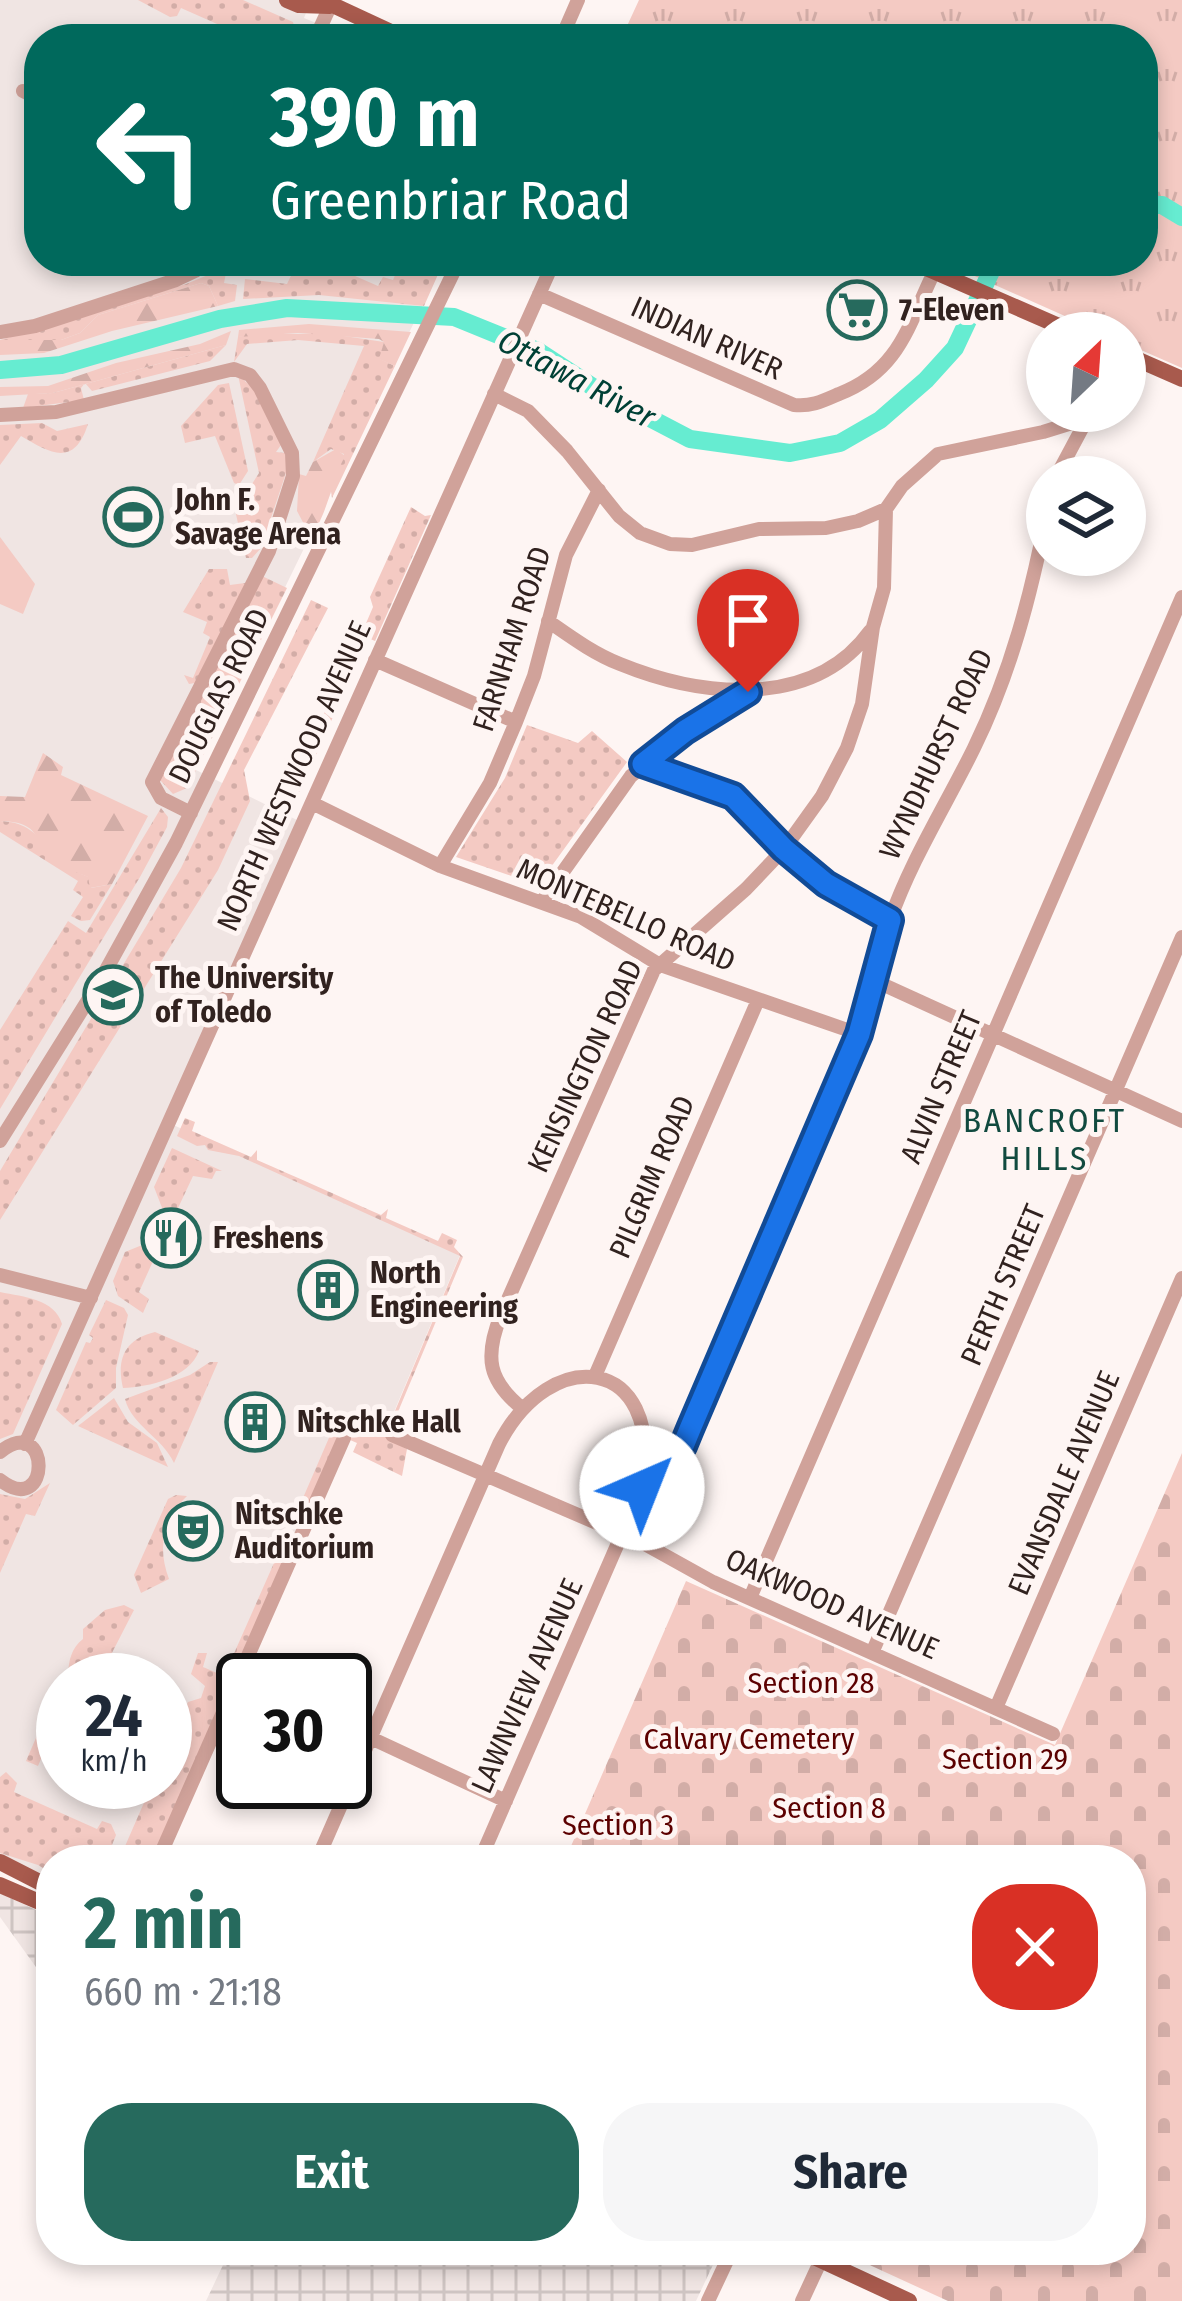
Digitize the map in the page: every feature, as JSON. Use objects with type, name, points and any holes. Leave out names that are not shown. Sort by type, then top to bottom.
[{"type":"main road","points":[[287,0],[299,5],[328,2],[374,24]]},
{"type":"main road","points":[[943,276],[1027,312]]},
{"type":"main road","points":[[1146,367],[1182,379]]},
{"type":"main road","points":[[0,1862],[36,1880]]},
{"type":"main road","points":[[0,1881],[36,1888]]},
{"type":"main road","points":[[0,1881],[36,1899]]},
{"type":"main road","points":[[832,2265],[909,2301]]},
{"type":"street","points":[[0,332],[35,326],[186,276]]},
{"type":"street","name":"DOUGLAS ROAD","points":[[0,1141],[100,981],[191,813],[452,276]]},
{"type":"street","name":"NORTH WESTWOOD AVENUE","points":[[0,1480],[18,1489],[36,1480],[40,1460],[25,1444],[547,276]]},
{"type":"street","name":"INDIAN RIVER","points":[[539,294],[794,405],[809,406],[868,383],[889,364],[932,276]]},
{"type":"street","points":[[0,415],[91,405],[142,388],[234,368],[256,382],[280,430],[294,470],[269,551],[153,778],[152,786],[161,798],[191,813]]},
{"type":"street","points":[[496,388],[528,411],[640,533],[670,544],[692,545],[759,529],[826,528],[858,521],[886,508],[930,458],[1043,432]]},
{"type":"street","name":"FARNHAM ROAD","points":[[440,866],[490,783],[516,722],[534,676],[566,556],[598,490]]},
{"type":"street","name":"KENSINGTON ROAD","points":[[523,1409],[500,1389],[494,1373],[491,1348],[497,1324],[646,986],[660,964],[784,849],[822,796],[856,729],[884,588],[886,508]]},
{"type":"street","name":"WYNDHURST ROAD","points":[[622,1534],[642,1488],[676,1453],[690,1429],[859,1034],[890,920],[976,743],[1018,642],[1033,576]]},
{"type":"street","name":"ALVIN STREET","points":[[750,1598],[1182,597]]},
{"type":"street","points":[[548,621],[622,665],[706,687],[748,692]]},
{"type":"street","points":[[543,900],[643,764],[748,692],[815,676],[847,658],[873,627]]},
{"type":"street","points":[[375,660],[516,722]]},
{"type":"street","points":[[643,764],[733,796],[826,884],[890,920]]},
{"type":"street","name":"MONTEBELLO ROAD","points":[[312,803],[440,866],[581,917],[660,964],[859,1034]]},
{"type":"street","name":"PERTH STREET","points":[[872,1653],[1182,938]]},
{"type":"street","points":[[873,980],[1182,1121]]},
{"type":"street","name":"PILGRIM ROAD","points":[[595,1376],[758,1000]]},
{"type":"street","points":[[0,1275],[91,1298]]},
{"type":"street","name":"EVANSDALE AVENUE","points":[[996,1708],[1182,1278]]},
{"type":"street","points":[[372,1733],[504,1433],[523,1409],[565,1381],[595,1376],[623,1389],[638,1414],[644,1440],[642,1488]]},
{"type":"street","name":"OAKWOOD AVENUE","points":[[392,1435],[622,1534],[750,1598],[1053,1734]]},
{"type":"street","points":[[252,1653],[344,1438]]},
{"type":"street","points":[[644,1440],[659,1453],[676,1453]]},
{"type":"street","points":[[0,1452],[10,1444],[25,1444]]},
{"type":"street","name":"LAWNVIEW AVENUE","points":[[487,1845],[622,1534]]},
{"type":"street","points":[[165,1845],[216,1733]]},
{"type":"street","points":[[372,1739],[506,1801]]},
{"type":"street","points":[[324,1845],[339,1809]]},
{"type":"street","points":[[708,2301],[725,2265]]},
{"type":"street","points":[[802,2301],[819,2265]]},
{"type":"shaded area","name":"The University of Toledo","points":[[0,0],[311,0],[304,18],[318,24],[24,24],[24,276],[437,276],[196,770],[303,823],[169,1123],[460,1255],[391,1419],[352,1423],[248,1653],[216,1653],[216,1723],[192,1776],[192,1653],[36,1653],[36,1809],[177,1809],[161,1845],[36,1845],[36,1877],[0,1859]]},
{"type":"shaded area","points":[[0,1893],[36,1910],[36,1967],[0,1917]]},
{"type":"shaded area","points":[[223,2265],[713,2265],[696,2301],[206,2301]]},
{"type":"green space","points":[[138,0],[243,0],[294,24],[217,24],[181,8],[177,16]]},
{"type":"green space","points":[[639,0],[1182,0],[1182,368],[1146,352],[1146,312],[1056,312],[975,276],[1158,276],[1158,24],[628,24]]},
{"type":"green space","points":[[206,276],[225,276],[224,283],[237,285],[235,301],[218,306],[209,286],[201,283],[98,315],[80,333],[61,340],[0,340]]},
{"type":"green space","points":[[291,276],[355,276],[378,286],[383,277],[437,276],[424,306],[319,295],[243,299],[245,279],[287,284]]},
{"type":"green space","points":[[201,283],[209,286],[218,306],[44,353],[0,355],[0,340],[61,340],[80,333],[98,315]]},
{"type":"green space","points":[[309,324],[411,332],[395,366],[379,359],[384,342],[379,339],[298,333],[238,337],[239,330]]},
{"type":"green space","points":[[231,331],[226,345],[53,393],[0,396],[0,387],[48,386]]},
{"type":"green space","points":[[331,334],[384,342],[380,359],[395,366],[332,498],[330,485],[344,454],[331,449],[313,462],[364,346],[298,340],[247,344],[234,362],[238,337]]},
{"type":"green space","points":[[226,345],[210,361],[92,391],[86,384]]},
{"type":"green space","points":[[238,375],[254,389],[281,445],[276,452],[285,453],[288,467],[261,548],[252,558],[246,558],[235,510],[259,473]]},
{"type":"green space","points":[[229,383],[248,471],[239,485],[234,483],[215,436],[185,443],[181,426],[218,385]]},
{"type":"green space","points":[[84,384],[84,400],[23,408],[28,394]]},
{"type":"green space","points":[[42,423],[57,431],[88,424],[76,447],[68,452],[51,451],[21,436],[0,465],[0,425]]},
{"type":"green space","points":[[336,449],[345,456],[325,509],[317,527],[306,528],[297,511],[299,474],[306,476],[313,462]]},
{"type":"green space","points":[[411,507],[431,515],[375,641],[361,635],[373,607],[370,597]]},
{"type":"green space","points":[[0,537],[35,584],[23,614],[0,604]]},
{"type":"green space","points":[[209,569],[227,569],[230,585],[245,583],[195,683],[189,684],[184,675],[193,678],[210,637],[203,633],[207,622],[183,612]]},
{"type":"green space","points":[[262,576],[287,588],[187,788],[173,794],[160,780]]},
{"type":"green space","points":[[311,600],[328,608],[244,770],[250,801],[218,870],[0,1220],[0,1171],[181,868]]},
{"type":"green space","points":[[349,660],[357,663],[287,820],[277,816],[280,807]]},
{"type":"green space","points":[[527,725],[578,743],[592,731],[627,762],[538,885],[456,857],[505,778]]},
{"type":"green space","points":[[43,753],[63,767],[61,775],[148,816],[112,884],[90,888],[88,877],[57,862],[28,827],[0,821],[0,796],[25,797]]},
{"type":"green space","points":[[161,808],[168,817],[167,827],[0,1109],[0,1030],[68,921],[86,933]]},
{"type":"green space","points":[[0,821],[37,835],[64,862],[89,877],[91,888],[112,884],[90,920],[71,916],[83,897],[73,890],[78,881],[0,832]]},
{"type":"green space","points":[[185,1118],[195,1122],[192,1131],[251,1157],[257,1150],[257,1160],[381,1215],[388,1209],[386,1218],[438,1241],[442,1233],[457,1240],[454,1247],[463,1257],[387,1438],[407,1449],[402,1476],[353,1452],[357,1443],[341,1436],[302,1521],[293,1521],[338,1417],[365,1424],[392,1418],[460,1256],[239,1156],[208,1150],[177,1136]]},
{"type":"green space","points":[[172,1148],[222,1171],[216,1171],[212,1179],[193,1176],[172,1221],[166,1218],[154,1187]]},
{"type":"green space","points":[[152,1241],[159,1248],[139,1292],[149,1299],[143,1313],[118,1296],[113,1281],[125,1252]]},
{"type":"green space","points":[[0,1292],[46,1304],[62,1324],[13,1434],[0,1439]]},
{"type":"green space","points":[[106,1300],[128,1315],[116,1388],[73,1425],[56,1410],[86,1342],[93,1338],[89,1335]]},
{"type":"green space","points":[[155,1332],[199,1351],[177,1374],[123,1388],[125,1352],[136,1340]]},
{"type":"green space","points":[[218,1362],[174,1463],[134,1417],[125,1399],[190,1375]]},
{"type":"green space","points":[[114,1398],[128,1422],[157,1443],[168,1467],[78,1426]]},
{"type":"green space","name":"Calvary Cemetery","points":[[1182,1453],[1182,2301],[948,2301],[870,2265],[1146,2265],[1146,1845],[572,1845],[686,1581],[1055,1745]]},
{"type":"green space","points":[[50,1483],[35,1516],[26,1514],[0,1573],[0,1494],[25,1499]]},
{"type":"green space","points":[[187,1496],[172,1514],[164,1535],[169,1579],[141,1593],[134,1575],[168,1499]]},
{"type":"green space","points":[[289,1529],[294,1537],[244,1653],[234,1653]]},
{"type":"green space","points":[[124,1605],[134,1610],[112,1653],[72,1653],[83,1639],[83,1629],[105,1610]]},
{"type":"green space","points":[[198,1653],[207,1653],[203,1667],[216,1673],[216,1717],[192,1772],[192,1701],[201,1698],[205,1686],[192,1675]]},
{"type":"green space","points":[[36,1738],[36,1765],[26,1761]]},
{"type":"green space","points":[[6,1772],[17,1783],[14,1792],[36,1802],[36,1809],[52,1809],[97,1829],[102,1821],[111,1824],[116,1835],[112,1845],[36,1845],[36,1864],[0,1853],[0,1777]]},
{"type":"green space","points":[[141,1809],[176,1809],[161,1845],[126,1845]]},
{"type":"waterway","name":"Ottawa River","points":[[1158,205],[1182,217]]},
{"type":"waterway","name":"Ottawa River","points":[[0,370],[61,365],[220,319],[287,308],[454,317],[538,351],[602,393],[690,439],[790,453],[840,443],[880,420],[926,380],[955,348],[989,276]]},
{"type":"place","name":"7-Eleven","points":[[857,310]]},
{"type":"place","name":"John F. Savage Arena","points":[[133,517]]},
{"type":"place","name":"The University of Toledo","points":[[113,995]]},
{"type":"place","name":"Freshens","points":[[171,1238]]},
{"type":"place","name":"North Engineering","points":[[328,1290]]},
{"type":"place","name":"Nitschke Hall","points":[[255,1422]]},
{"type":"place","name":"Nitschke Auditorium","points":[[193,1531]]},
{"type":"district","name":"BANCROFT HILLS","points":[[1045,1139]]},
{"type":"route","points":[[642,1488],[683,1446],[859,1034],[890,920],[826,884],[733,796],[643,764],[748,692]]},
{"type":"park label","name":"Section 28","points":[[811,1683]]},
{"type":"park label","name":"Section 29","points":[[1005,1759]]},
{"type":"park label","name":"Section 8","points":[[829,1808]]},
{"type":"park label","name":"Section 3","points":[[618,1825]]}]
